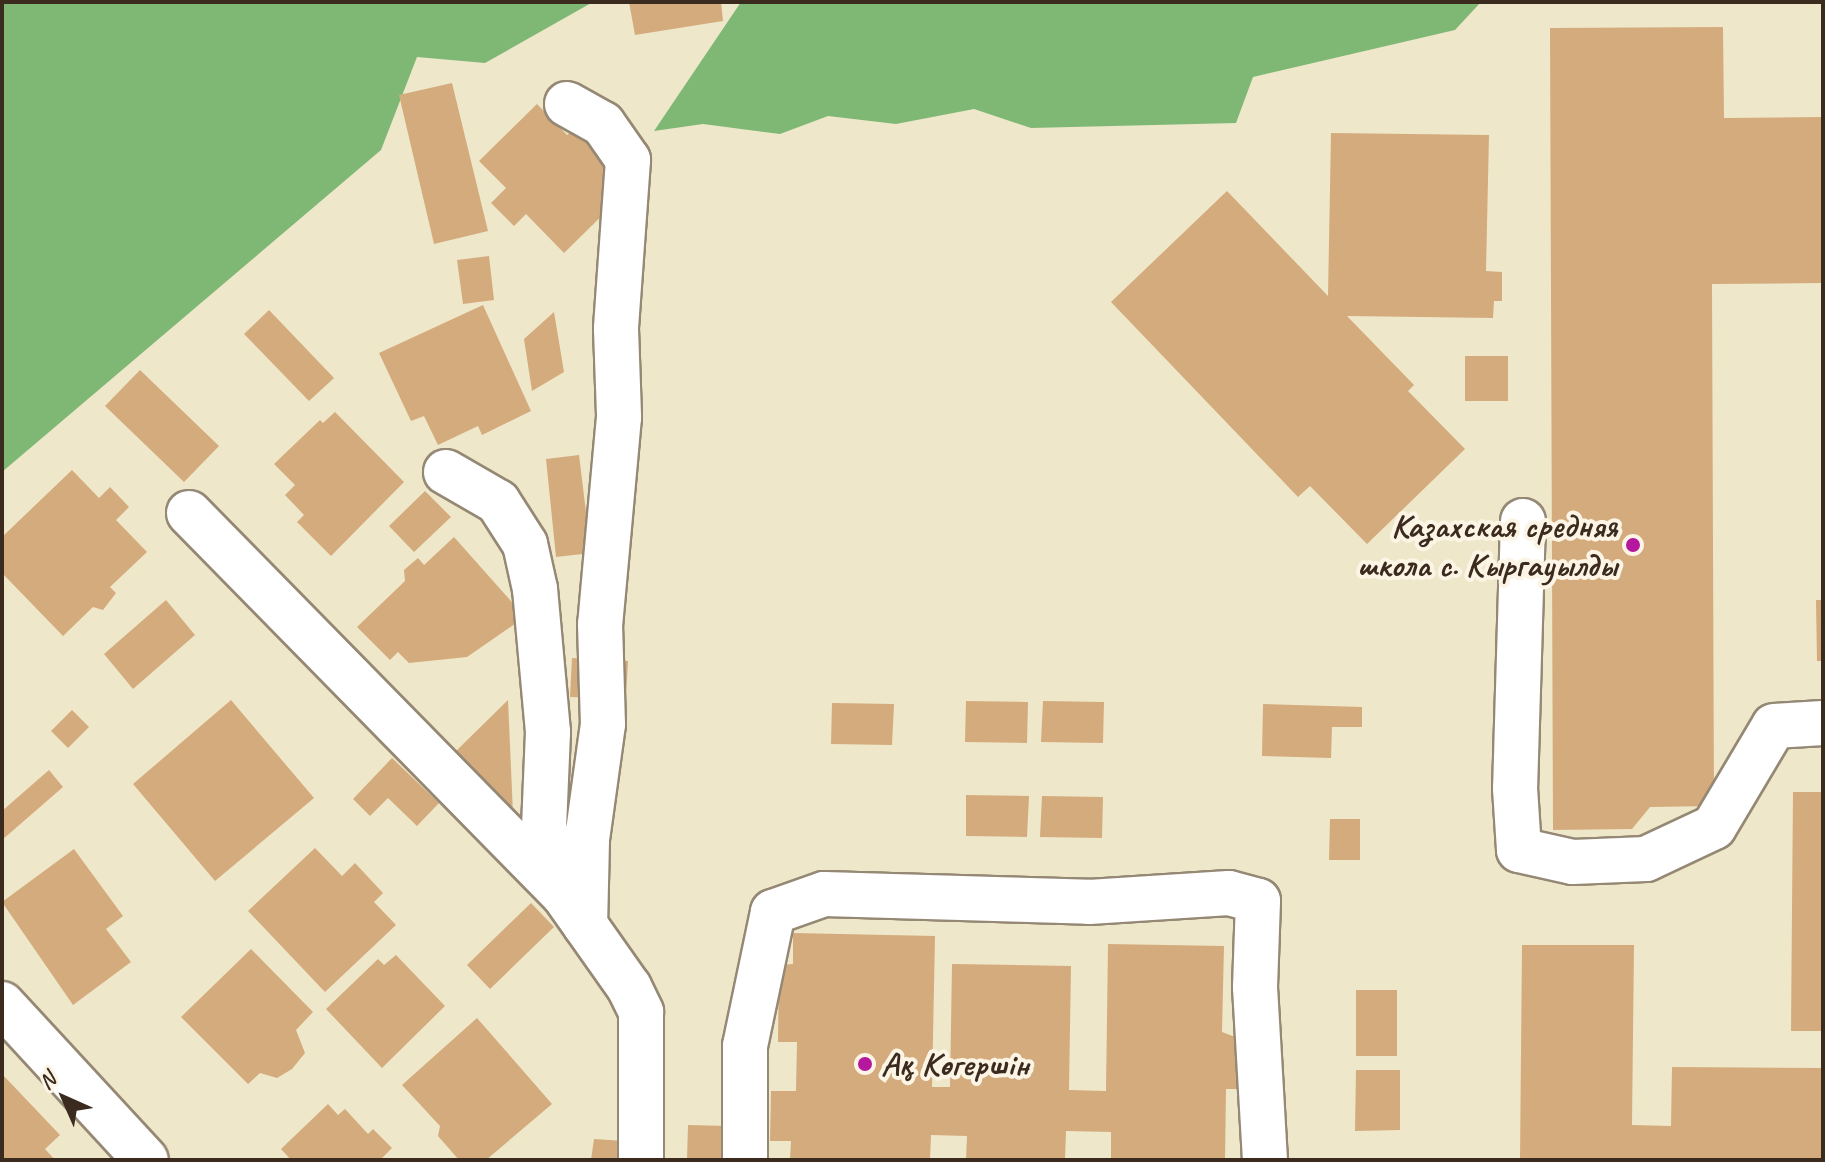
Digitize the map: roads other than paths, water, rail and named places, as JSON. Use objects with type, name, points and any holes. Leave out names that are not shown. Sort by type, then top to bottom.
[{"type":"street","points":[[567,104],[603,124],[628,160],[616,329],[618,433],[600,624],[603,724],[574,910]]},
{"type":"street","points":[[446,472],[498,502],[525,544],[535,589],[548,732],[544,827],[574,910]]},
{"type":"street","points":[[189,513],[574,910],[641,1012],[641,1160]]},
{"type":"street","points":[[1523,521],[1515,788],[1519,850],[1573,862],[1646,859],[1714,827],[1774,726],[1823,723]]},
{"type":"street","points":[[745,1160],[745,1046],[773,912],[824,894],[1089,902],[1229,893],[1258,901],[1255,987],[1265,1160]]},
{"type":"street","points":[[2,1004],[146,1160]]},
{"type":"place","name":"Казахская средняя школа с. Кыргауылды","points":[[1633,545]]},
{"type":"place","name":"Ақ Көгершін","points":[[865,1064]]}]
